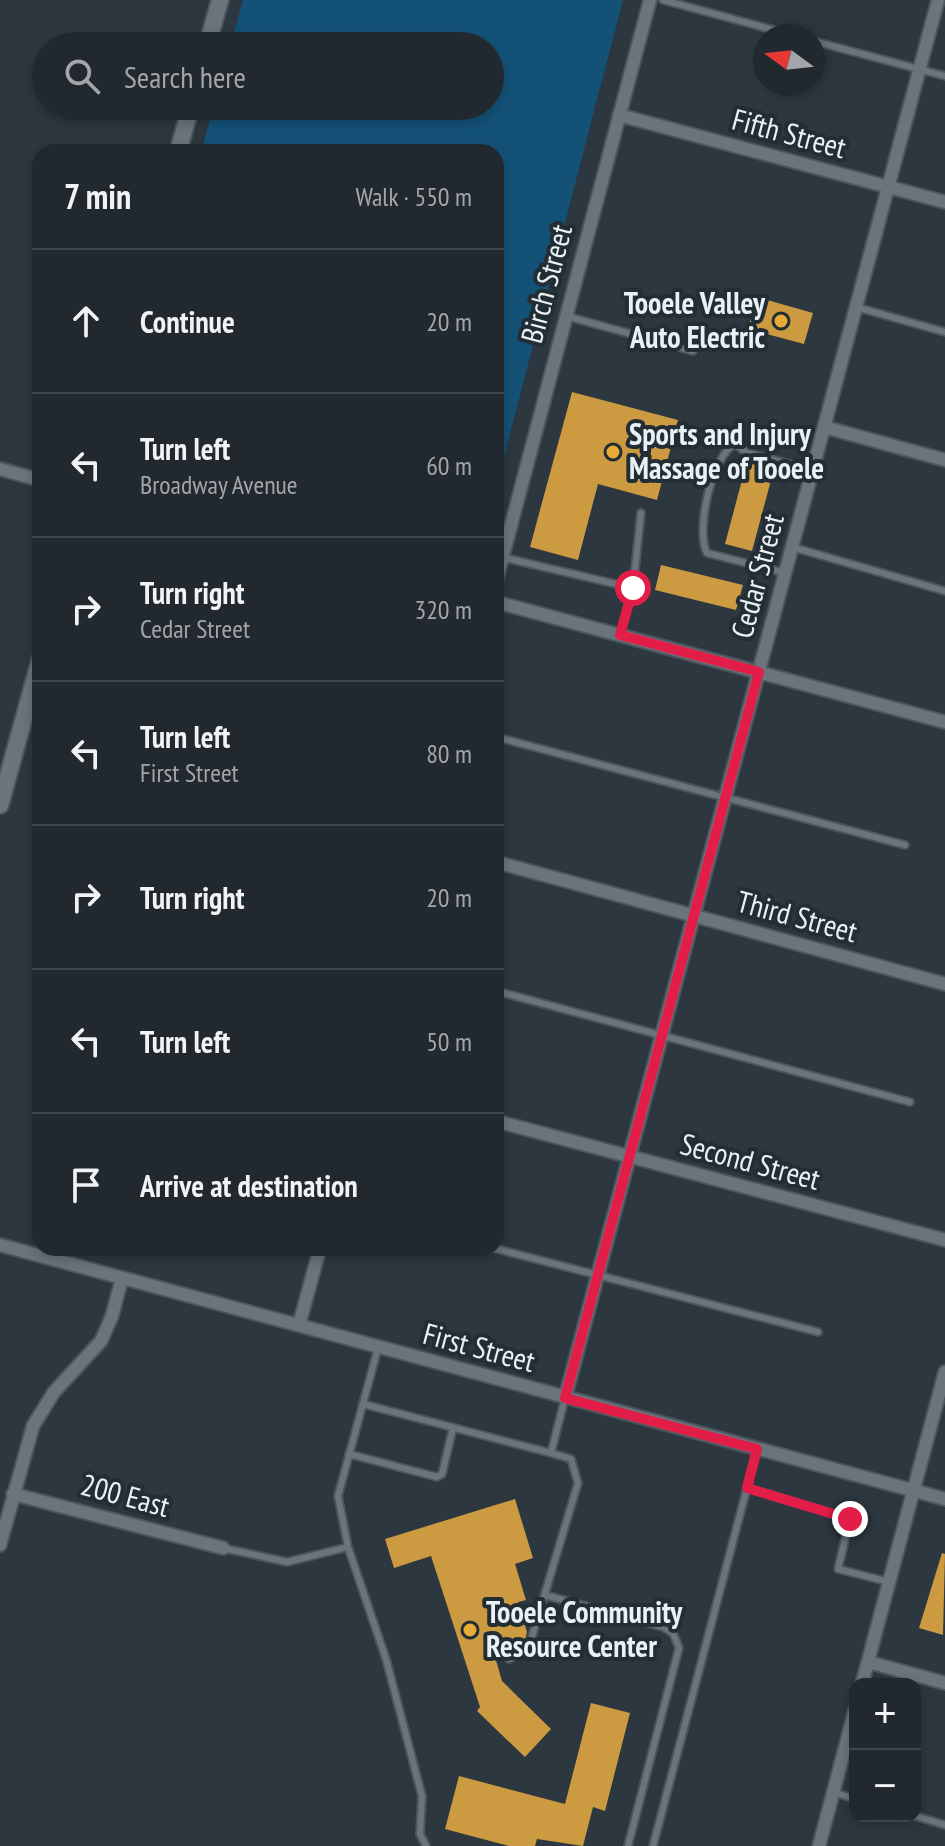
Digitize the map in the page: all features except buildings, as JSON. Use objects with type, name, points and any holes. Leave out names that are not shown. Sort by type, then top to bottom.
[{"type":"street","points":[[211,32],[220,0]]},
{"type":"street","name":"Birch Street","points":[[504,546],[650,0]]},
{"type":"street","name":"Cedar Street","points":[[565,1398],[938,0]]},
{"type":"street","name":"Fifth Street","points":[[619,115],[945,202]]},
{"type":"street","points":[[180,144],[187,120]]},
{"type":"street","points":[[824,427],[945,460]]},
{"type":"street","points":[[0,469],[32,478]]},
{"type":"street","points":[[504,604],[945,722]]},
{"type":"street","points":[[0,805],[32,689]]},
{"type":"street","name":"Third Street","points":[[504,864],[945,984]]},
{"type":"street","name":"Second Street","points":[[504,1123],[945,1240]]},
{"type":"street","name":"First Street","points":[[0,1245],[32,1254]]},
{"type":"street","name":"First Street","points":[[41,1256],[945,1499]]},
{"type":"street","points":[[299,1325],[318,1256]]},
{"type":"street","points":[[0,1545],[33,1426],[54,1392],[101,1341],[112,1316],[122,1278]]},
{"type":"street","points":[[864,1678],[945,1372]]},
{"type":"street","name":"200 East","points":[[13,1494],[223,1548]]},
{"type":"street","points":[[868,1662],[945,1683]]},
{"type":"street","points":[[819,1846],[849,1732]]},
{"type":"lane","points":[[663,0],[753,24]]},
{"type":"lane","points":[[825,44],[945,76]]},
{"type":"lane","points":[[856,307],[945,332]]},
{"type":"lane","points":[[566,316],[693,351]]},
{"type":"lane","points":[[785,573],[707,553],[700,531],[718,462],[725,448],[735,444],[747,453],[813,470]]},
{"type":"lane","points":[[620,635],[633,588],[641,513]]},
{"type":"lane","points":[[792,547],[945,591]]},
{"type":"lane","points":[[504,558],[633,588]]},
{"type":"lane","points":[[504,739],[905,845]]},
{"type":"lane","points":[[504,993],[910,1102]]},
{"type":"lane","points":[[504,1251],[818,1332]]},
{"type":"lane","points":[[378,1348],[338,1496],[348,1547],[394,1690],[422,1796],[420,1834],[426,1846]]},
{"type":"lane","points":[[551,1453],[565,1398]]},
{"type":"lane","points":[[363,1404],[571,1459],[578,1483],[528,1650],[509,1659]]},
{"type":"lane","points":[[349,1454],[437,1477],[442,1474],[453,1428]]},
{"type":"lane","points":[[653,1846],[757,1449]]},
{"type":"lane","points":[[747,1488],[850,1519],[838,1569],[889,1582]]},
{"type":"lane","points":[[223,1548],[287,1562],[348,1547]]},
{"type":"lane","points":[[545,1595],[663,1627],[673,1633],[679,1648],[628,1846]]},
{"type":"lane","points":[[833,1792],[849,1797]]},
{"type":"lane","points":[[921,1818],[945,1825]]},
{"type":"shaded area","points":[[243,0],[623,0],[504,456],[504,144],[203,144],[210,120],[504,120],[504,32],[234,32]]},
{"type":"place","name":"Tooele Valley Auto Electric","points":[[781,321]]},
{"type":"place","name":"Sports and Injury Massage of Tooele","points":[[613,452]]},
{"type":"place","name":"Tooele Community Resource Center","points":[[470,1630]]},
{"type":"route","points":[[633,588],[620,635],[759,672],[565,1398],[757,1449],[747,1488],[850,1519]]}]
